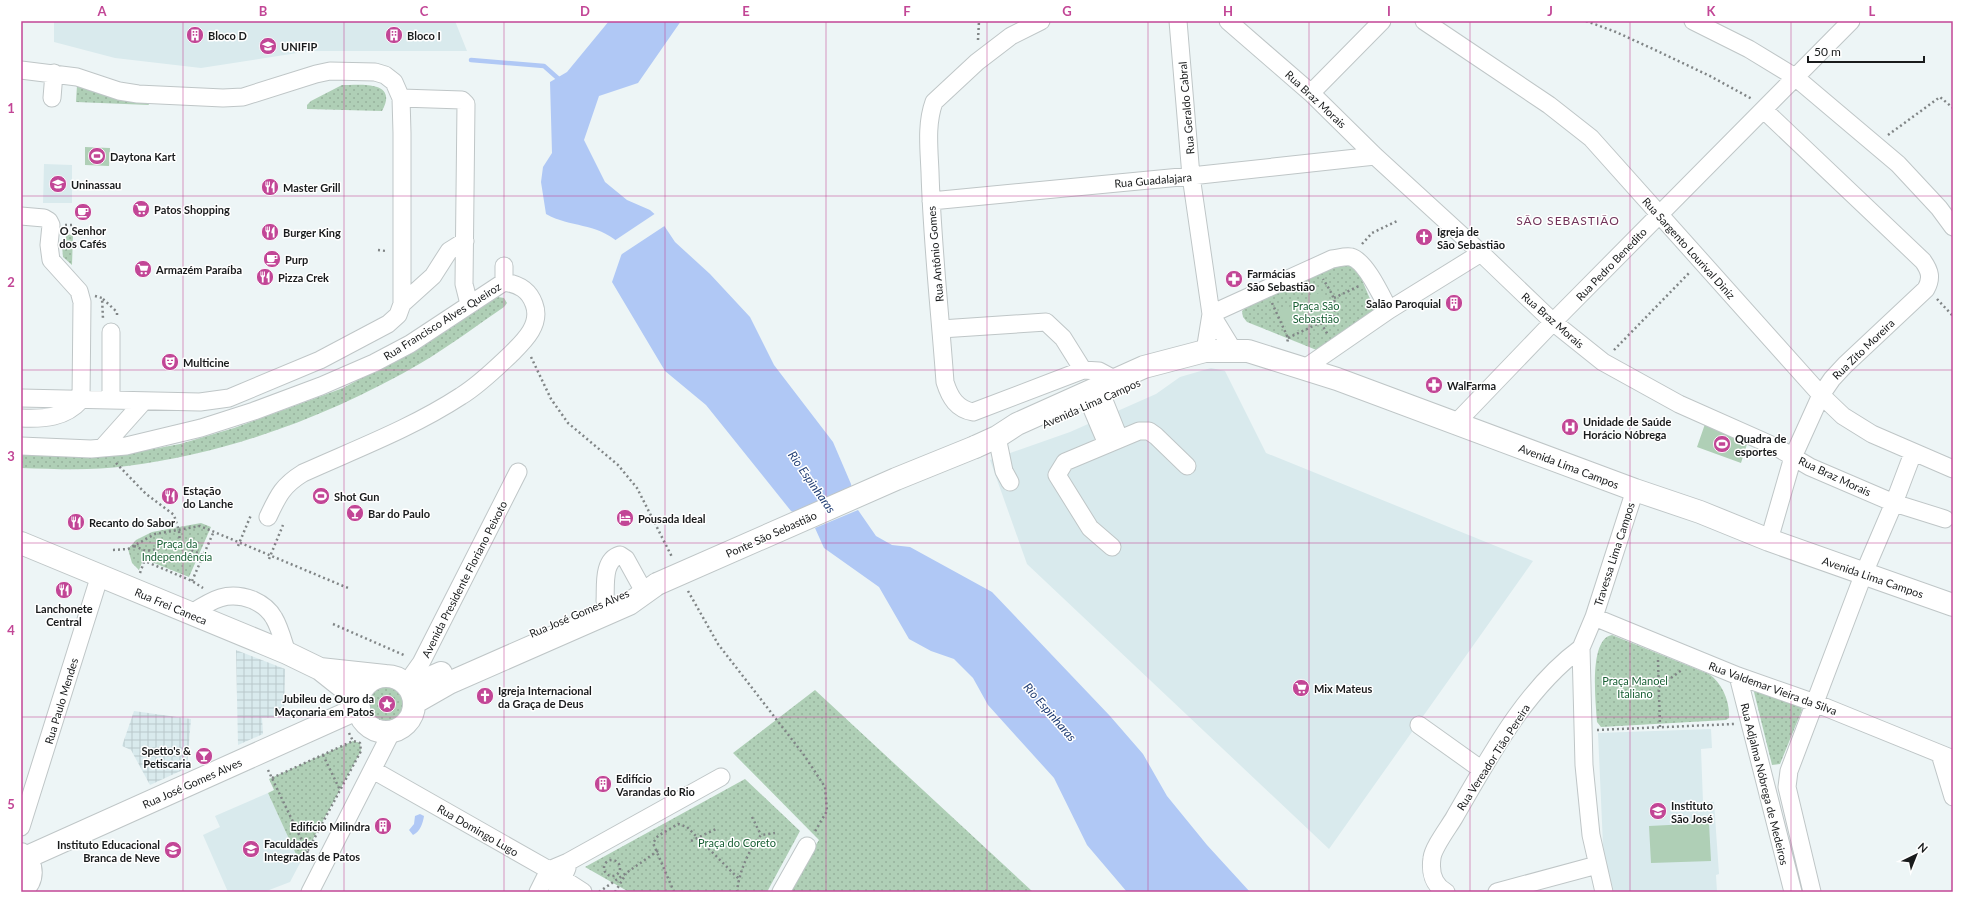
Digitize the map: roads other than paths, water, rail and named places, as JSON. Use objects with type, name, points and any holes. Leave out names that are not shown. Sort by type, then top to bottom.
[{"type":"main road","name":"Avenida Lima Campos","points":[[1096,397],[1114,380],[1144,367],[1205,351],[1233,350],[1268,356],[1456,423],[1634,490],[1700,512],[1769,540],[1953,604]]},
{"type":"main road","name":"Avenida Lima Campos","points":[[975,447],[997,437],[1021,434],[1096,397],[1167,369],[1181,357]]},
{"type":"main road","name":"Ponte São Sebastião","points":[[650,586],[896,479],[975,447]]},
{"type":"main road","name":"Rua Frei Caneca","points":[[21,543],[287,653],[320,669],[360,709]]},
{"type":"main road","name":"Rua José Gomes Alves","points":[[410,692],[605,601],[624,593],[650,586]]},
{"type":"main road","name":"Rua José Gomes Alves","points":[[410,692],[449,683],[629,604],[650,586]]},
{"type":"main road","name":"Rua Frei Caneca","points":[[320,669],[386,676]]},
{"type":"main road","points":[[386,676],[398,679],[410,692],[414,709],[408,722],[392,731],[379,731],[373,728],[360,709],[366,685],[375,679],[386,676]]},
{"type":"main road","name":"Rua José Gomes Alves","points":[[27,875],[268,771],[360,709]]},
{"type":"main road","name":"Rua José Gomes Alves","points":[[27,875],[360,709]]},
{"type":"street","name":"Rua Antônio Gomes","points":[[1041,21],[1011,36],[977,62],[934,102],[929,126],[931,201],[945,382],[948,393],[955,403],[964,410],[974,412],[1083,370]]},
{"type":"street","name":"Rua Geraldo Cabral","points":[[1178,21],[1191,176],[1211,314],[1205,351]]},
{"type":"street","name":"Rua Braz Morais","points":[[1228,21],[1312,93],[1375,156],[1482,253],[1553,322],[1603,362],[1679,404],[1778,448],[1810,467],[1894,503],[1945,519]]},
{"type":"street","points":[[1312,93],[1382,21]]},
{"type":"street","name":"Rua Sargento Lourival Diniz","points":[[1424,21],[1549,105],[1591,138],[1820,395],[1843,416],[1872,434],[1953,469]]},
{"type":"street","points":[[1693,21],[1750,49],[1795,77],[1898,164],[1939,208],[1953,227]]},
{"type":"street","name":"Rua Pedro Benedito","points":[[1456,423],[1659,214],[1851,21]]},
{"type":"street","points":[[21,70],[52,91],[77,76],[119,91],[162,100],[243,97],[330,71],[360,71],[385,75],[394,82],[401,98],[402,133],[402,304],[398,315],[388,324],[320,360],[229,398],[200,402],[21,398]]},
{"type":"street","points":[[401,98],[462,100],[466,104],[464,284],[469,304]]},
{"type":"street","name":"Rua Zito Moreira","points":[[1764,110],[1923,261],[1930,275],[1930,282],[1922,294],[1845,365],[1820,395],[1793,457],[1769,540]]},
{"type":"street","name":"Rua Guadalajara","points":[[931,201],[1191,176],[1375,156]]},
{"type":"street","points":[[21,216],[44,218],[49,221],[51,225],[49,245],[51,260],[79,291],[82,302],[81,400],[67,412],[53,417],[21,418]]},
{"type":"street","points":[[402,304],[433,276],[449,251],[465,241]]},
{"type":"street","points":[[1305,368],[1389,310],[1482,253]]},
{"type":"street","points":[[1211,314],[1332,259],[1344,257],[1353,258],[1367,271],[1389,310]]},
{"type":"street","name":"Rua Francisco Alves Queiroz","points":[[21,446],[102,448],[126,446],[201,428],[321,386],[374,363],[410,344],[469,304],[504,274],[524,289],[532,298],[536,320],[524,342],[488,376],[424,418],[303,473],[289,481],[261,514]]},
{"type":"street","name":"Rua Geraldo Cabral","points":[[1211,314],[1233,350]]},
{"type":"street","points":[[941,329],[1046,322],[1063,338],[1083,370],[1100,371],[1114,380]]},
{"type":"street","points":[[111,400],[114,329]]},
{"type":"street","points":[[1096,397],[1113,441]]},
{"type":"street","points":[[102,448],[144,401]]},
{"type":"street","points":[[21,411],[67,412]]},
{"type":"street","points":[[1112,547],[1090,528],[1057,475],[1065,462],[1139,431],[1148,431],[1186,466]]},
{"type":"street","points":[[997,437],[1004,471],[1010,482]]},
{"type":"street","name":"Rua Adjalma Nóbrega de Medeiros","points":[[1812,892],[1786,787],[1789,771],[1864,573],[1894,503],[1913,453]]},
{"type":"street","name":"Avenida Presidente Floriano Peixoto","points":[[410,692],[421,663],[518,472]]},
{"type":"street","name":"Travessa Lima Campos","points":[[1581,648],[1594,617],[1634,490]]},
{"type":"street","points":[[605,601],[608,567],[616,557],[620,555],[626,559],[650,586]]},
{"type":"street","name":"Rua Paulo Mendes","points":[[21,827],[100,576]]},
{"type":"street","points":[[190,614],[211,601],[222,597],[232,595],[252,600],[267,608],[274,618],[287,653]]},
{"type":"street","name":"Rua Valdemar Vieira da Silva","points":[[1594,617],[1738,676],[1815,703],[1947,756]]},
{"type":"street","points":[[1581,648],[1583,730],[1589,811],[1597,865],[1604,892]]},
{"type":"street","name":"Rua Vereador Tião Pereira","points":[[1446,892],[1438,888],[1432,875],[1432,856],[1482,770],[1511,725],[1546,678],[1581,648]]},
{"type":"street","name":"Rua Adjalma Nóbrega de Medeiros","points":[[1738,676],[1793,892]]},
{"type":"street","points":[[1419,725],[1482,770]]},
{"type":"street","points":[[310,892],[392,731]]},
{"type":"street","points":[[1947,756],[1953,797]]},
{"type":"street","name":"Rua Domingo Lugo","points":[[373,770],[549,870],[560,886],[583,892]]},
{"type":"street","points":[[538,892],[549,870],[568,862],[721,777]]},
{"type":"street","points":[[781,892],[807,846]]},
{"type":"street","points":[[560,886],[568,862]]},
{"type":"street","points":[[1497,892],[1597,865]]},
{"type":"water","points":[[609,21],[681,21],[638,83],[599,96],[584,140],[605,182],[627,200],[650,210],[659,218],[619,243],[610,236],[592,228],[555,218],[546,214],[541,182],[543,167],[552,153],[550,82],[567,72]]},
{"type":"water","name":"Rio Espinharas","points":[[663,224],[675,242],[710,274],[750,317],[774,365],[833,442],[851,484],[853,497],[805,518],[791,511],[706,405],[665,371],[612,282],[623,250]]},
{"type":"water","name":"Rio Espinharas","points":[[858,510],[876,536],[892,545],[910,547],[992,592],[1110,716],[1143,754],[1167,796],[1207,845],[1250,892],[1127,892],[1087,845],[1054,778],[988,705],[973,678],[954,659],[931,651],[909,639],[879,587],[824,548],[815,528]]},
{"type":"water","points":[[420,814],[424,816],[422,824],[418,832],[413,835],[409,830],[414,824],[415,816]]},
{"type":"waterway","points":[[471,60],[544,66],[561,81]]},
{"type":"place","name":"Bloco D","points":[[195,35]]},
{"type":"place","name":"Bloco I","points":[[394,35]]},
{"type":"place","name":"UNIFIP","points":[[268,46]]},
{"type":"place","name":"Daytona Kart","points":[[97,156]]},
{"type":"place","name":"Uninassau","points":[[58,184]]},
{"type":"place","name":"Master Grill","points":[[270,187]]},
{"type":"place","name":"Patos Shopping","points":[[141,209]]},
{"type":"place","name":"O Senhor dos Cafés","points":[[83,212]]},
{"type":"place","name":"Burger King","points":[[270,232]]},
{"type":"place","name":"Igreja de São Sebastião","points":[[1424,237]]},
{"type":"place","name":"Purp","points":[[272,259]]},
{"type":"place","name":"Armazém Paraíba","points":[[143,269]]},
{"type":"place","name":"Pizza Crek","points":[[265,277]]},
{"type":"place","name":"Farmácias São Sebastião","points":[[1234,279]]},
{"type":"place","name":"Salão Paroquial","points":[[1454,303]]},
{"type":"place","name":"Multicine","points":[[170,362]]},
{"type":"place","name":"WalFarma","points":[[1434,385]]},
{"type":"place","name":"Unidade de Saúde Horácio Nóbrega","points":[[1570,427]]},
{"type":"place","name":"Quadra de esportes","points":[[1722,444]]},
{"type":"place","name":"Estação do Lanche","points":[[170,496]]},
{"type":"place","name":"Shot Gun","points":[[321,496]]},
{"type":"place","name":"Bar do Paulo","points":[[355,513]]},
{"type":"place","name":"Pousada Ideal","points":[[625,518]]},
{"type":"place","name":"Recanto do Sabor","points":[[76,522]]},
{"type":"place","name":"Lanchonete Central","points":[[64,590]]},
{"type":"place","name":"Mix Mateus","points":[[1301,688]]},
{"type":"place","name":"Igreja Internacional da Graça de Deus","points":[[485,696]]},
{"type":"place","name":"Jubileu de Ouro da Maçonaria em Patos","points":[[387,704]]},
{"type":"place","name":"Spetto's & Petiscaria","points":[[204,756]]},
{"type":"place","name":"Edifício Varandas do Rio","points":[[603,784]]},
{"type":"place","name":"Instituto São José","points":[[1658,811]]},
{"type":"place","name":"Edifício Milindra","points":[[383,826]]},
{"type":"place","name":"Faculdades Integradas de Patos","points":[[251,849]]},
{"type":"place","name":"Instituto Educacional Branca de Neve","points":[[173,850]]},
{"type":"district","name":"SÃO SEBASTIÃO","points":[[1568,220]]},
{"type":"park label","name":"Praça São Sebastião","points":[[1316,311]]},
{"type":"park label","name":"Praça da Independência","points":[[177,549]]},
{"type":"park label","name":"Praça Manoel Italiano","points":[[1635,686]]},
{"type":"park label","name":"Praça do Coreto","points":[[737,842]]}]
